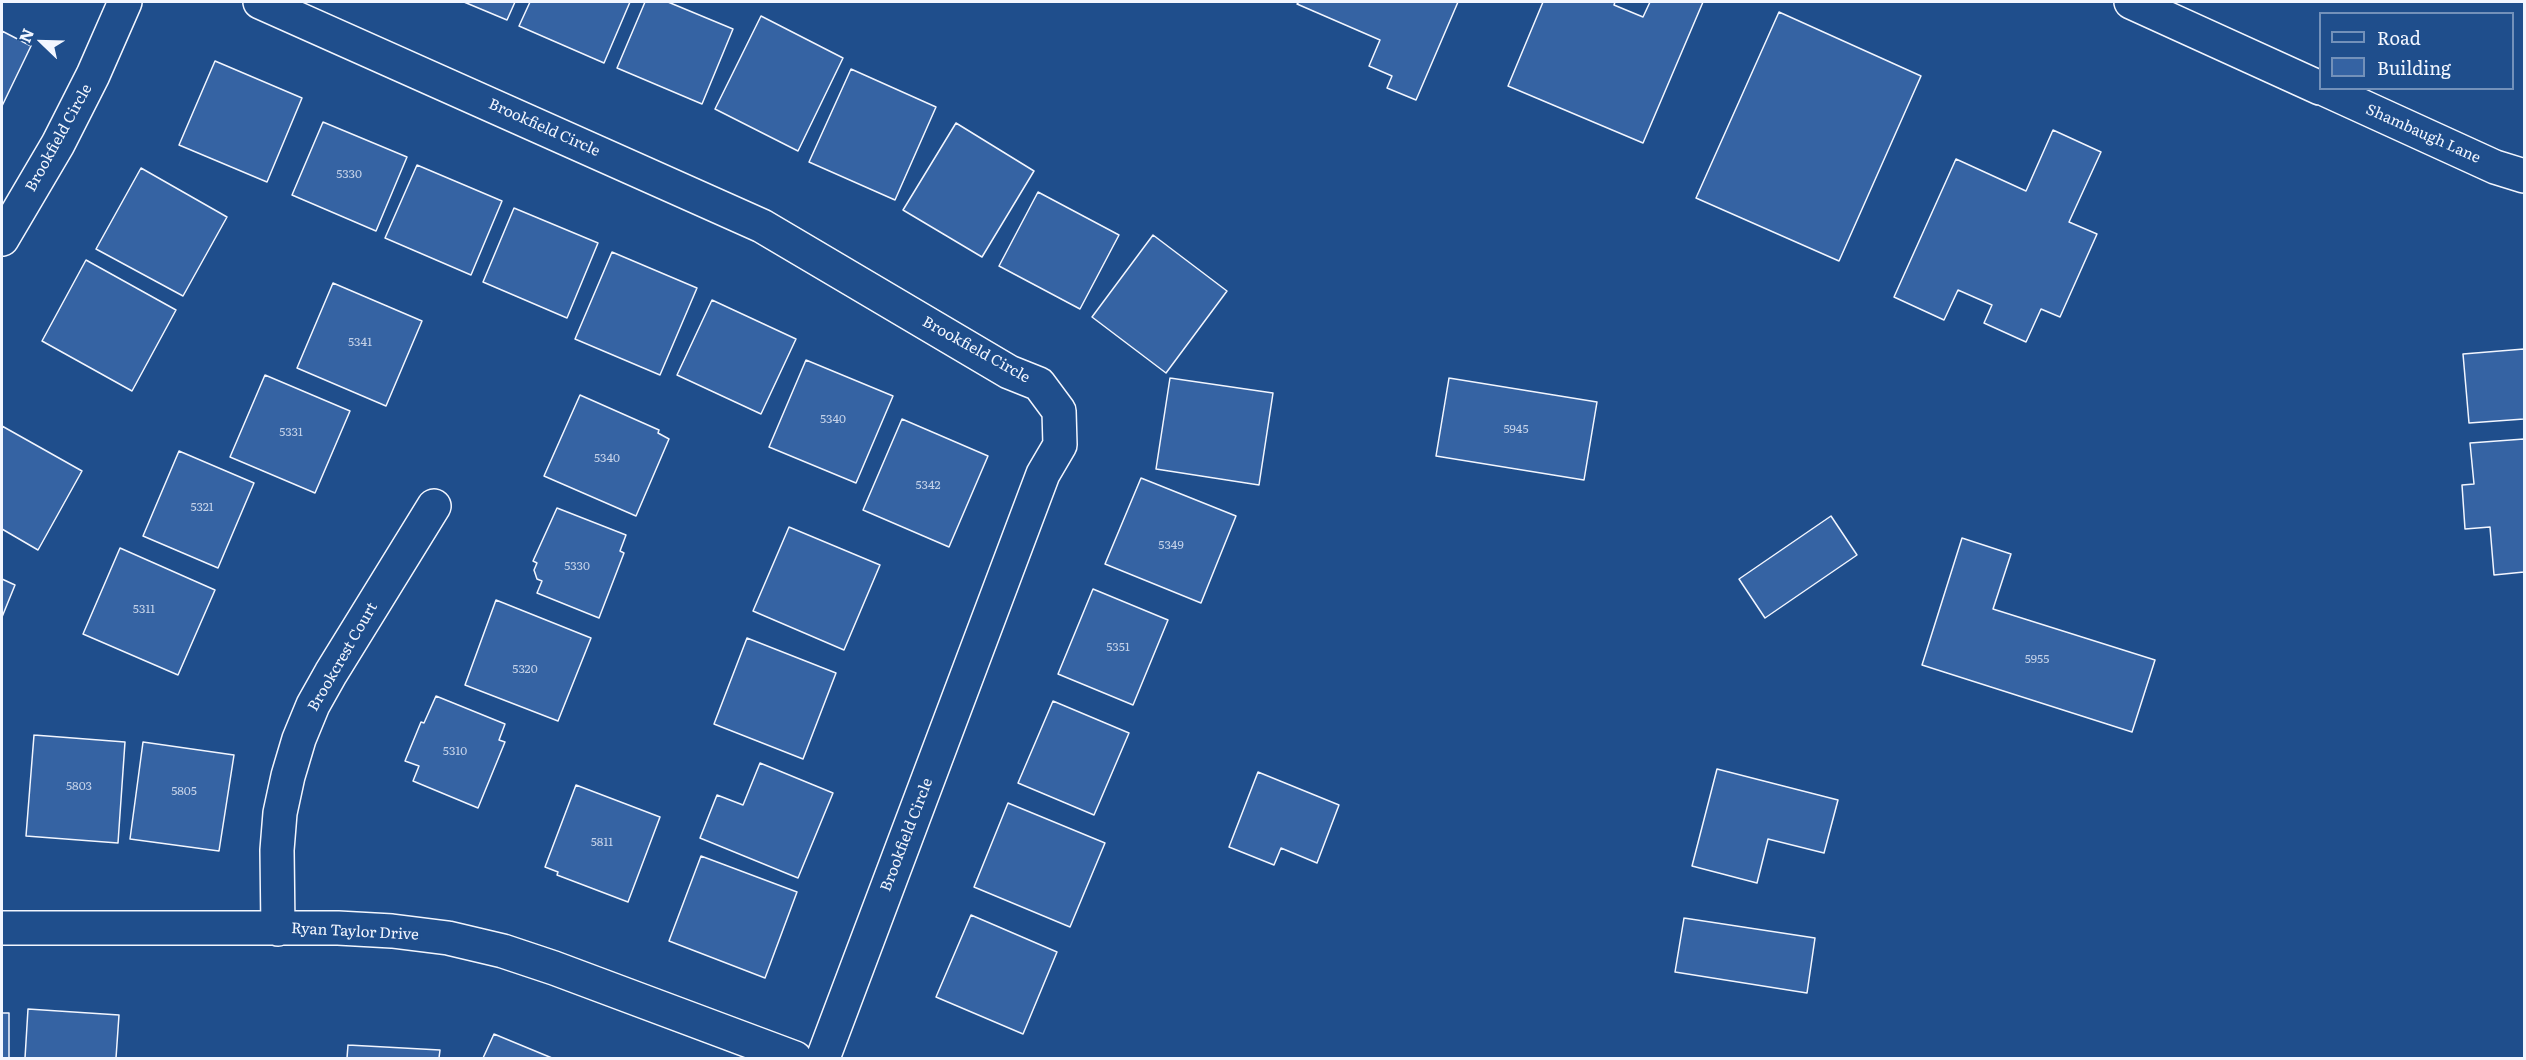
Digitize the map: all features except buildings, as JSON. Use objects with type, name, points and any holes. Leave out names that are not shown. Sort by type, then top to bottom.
[{"type":"street","name":"Brookfield Circle","points":[[2,239],[58,144],[93,75],[125,2]]},
{"type":"street","name":"Brookfield Circle","points":[[260,2],[762,226],[1009,372],[1039,384],[1059,411],[1060,445],[1043,474],[823,1059]]},
{"type":"street","name":"Shambaugh Lane","points":[[2131,2],[2319,87]]},
{"type":"street","name":"Shambaugh Lane","points":[[2325,90],[2494,167],[2524,176]]},
{"type":"street","name":"Brookcrest Court","points":[[278,928],[277,850],[280,813],[299,739],[313,705],[331,673],[435,506]]},
{"type":"street","name":"Ryan Taylor Drive","points":[[2,928],[278,928],[392,931],[448,938],[503,951],[554,968],[795,1059]]}]
